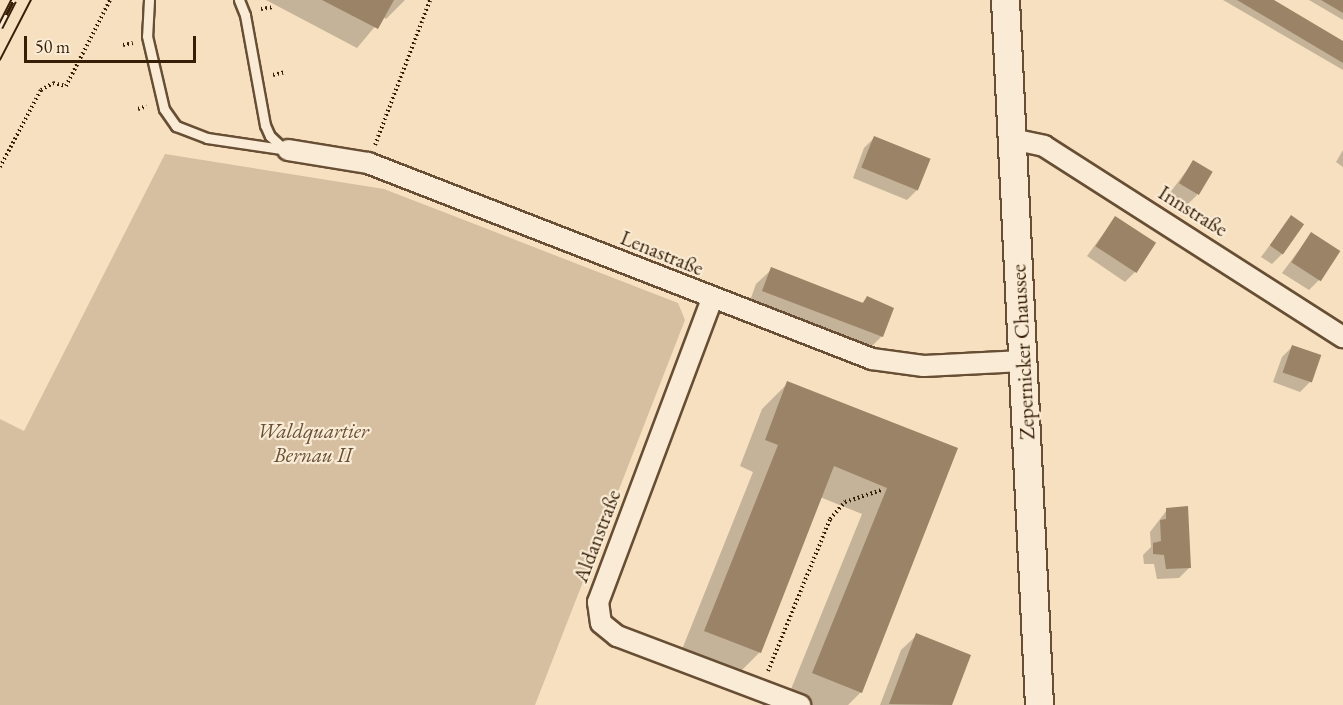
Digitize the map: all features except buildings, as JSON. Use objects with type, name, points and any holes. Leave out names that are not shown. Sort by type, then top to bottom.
[{"type":"main road","name":"Zepernicker Chaussee","points":[[1005,0],[1039,705]]},
{"type":"street","name":"Innstraße","points":[[1012,139],[1044,146],[1343,338]]},
{"type":"street","name":"Lenastraße","points":[[288,150],[368,163],[712,299],[872,359],[924,366],[1023,361]]},
{"type":"street","name":"Aldanstraße","points":[[712,299],[598,602],[601,623],[617,636],[800,705]]},
{"type":"lane","points":[[149,0],[147,36],[164,109],[176,126],[207,138],[288,150]]},
{"type":"lane","points":[[239,0],[245,15],[265,125],[270,136],[288,150]]},
{"type":"path","points":[[0,167],[41,90],[53,83],[66,86],[110,0]]},
{"type":"path","points":[[368,163],[429,0]]},
{"type":"path","points":[[261,9],[273,7]]},
{"type":"path","points":[[123,45],[132,43]]},
{"type":"path","points":[[273,75],[285,72]]},
{"type":"path","points":[[138,109],[147,106]]},
{"type":"path","points":[[765,678],[830,519],[845,502],[882,490]]},
{"type":"green space","name":"Waldquartier Bernau II","points":[[165,154],[384,189],[678,303],[685,320],[535,705],[0,705],[0,419],[24,431]]},
{"type":"tram line","points":[[0,60],[31,0]]},
{"type":"railway","points":[[0,27],[14,0]]}]
